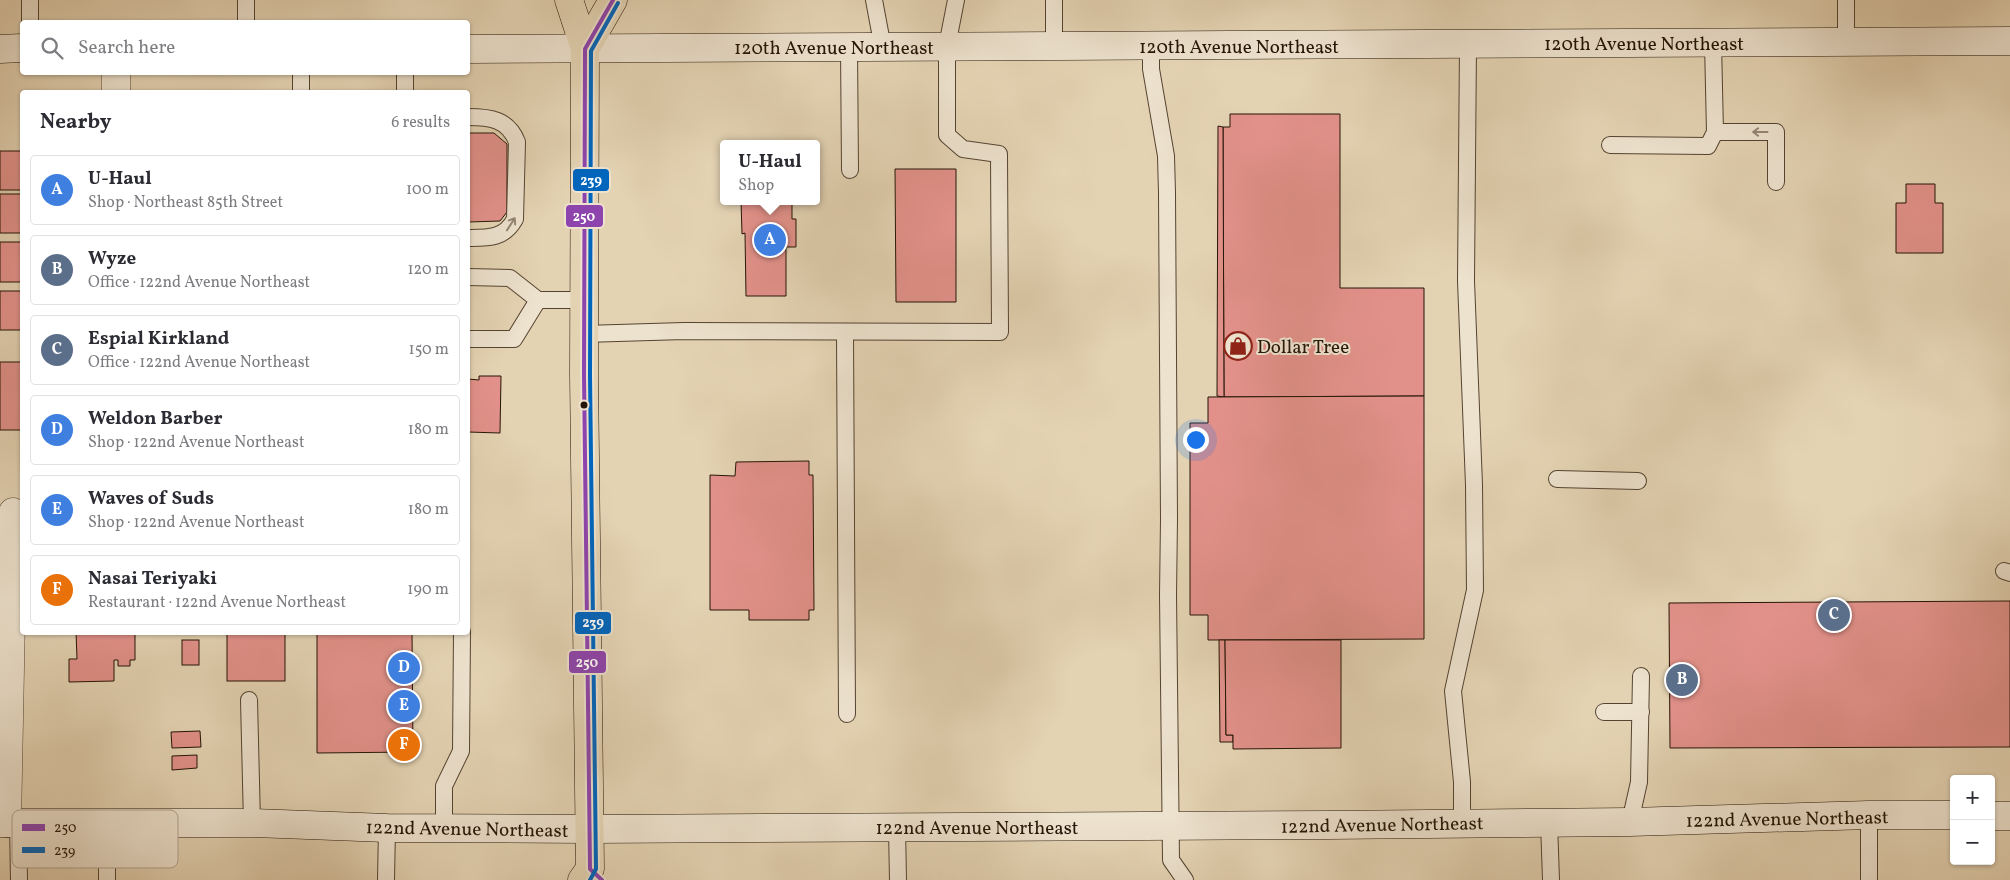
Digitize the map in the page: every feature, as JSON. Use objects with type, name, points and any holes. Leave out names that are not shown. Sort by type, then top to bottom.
[{"type":"main road","points":[[570,0],[585,49]]},
{"type":"main road","points":[[591,0],[585,49],[584,300],[591,876]]},
{"type":"main road","points":[[585,49],[613,0]]},
{"type":"street","name":"120th Avenue Northeast","points":[[470,49],[883,48],[947,46],[1151,47],[2010,41]]},
{"type":"street","points":[[0,49],[20,48]]},
{"type":"street","points":[[116,75],[116,90]]},
{"type":"street","points":[[8,823],[14,512]]},
{"type":"street","name":"122nd Avenue Northeast","points":[[178,823],[252,823],[387,828],[897,828],[1462,824],[1630,822],[1869,815],[1950,816]]},
{"type":"street","points":[[1995,816],[2010,816]]},
{"type":"lane","points":[[30,0],[30,20]]},
{"type":"lane","points":[[246,0],[246,20]]},
{"type":"lane","points":[[874,0],[883,48]]},
{"type":"lane","points":[[584,334],[684,331],[1000,332],[999,154],[964,148],[947,135],[947,46],[956,0]]},
{"type":"lane","points":[[1054,0],[1054,46]]},
{"type":"lane","points":[[1846,0],[1846,42]]},
{"type":"lane","points":[[1610,145],[1708,146],[1715,132],[1713,43]]},
{"type":"lane","points":[[1462,824],[1462,782],[1453,691],[1475,590],[1474,485],[1466,281],[1468,45]]},
{"type":"lane","points":[[1151,47],[1151,69],[1166,156],[1168,193],[1168,595],[1172,860],[1185,880]]},
{"type":"lane","points":[[849,48],[850,170]]},
{"type":"lane","points":[[301,75],[301,90]]},
{"type":"lane","points":[[405,75],[405,90]]},
{"type":"lane","points":[[470,117],[497,120],[507,125],[514,133],[517,142],[515,219],[508,230],[492,238],[470,238]]},
{"type":"lane","points":[[1715,132],[1776,132],[1776,182]]},
{"type":"lane","points":[[470,277],[510,278],[538,300],[584,300]]},
{"type":"lane","points":[[470,340],[514,338],[538,300]]},
{"type":"lane","points":[[845,332],[847,714]]},
{"type":"lane","points":[[1557,479],[1638,481]]},
{"type":"lane","points":[[444,828],[444,786],[461,751],[462,635]]},
{"type":"lane","points":[[1630,822],[1639,782],[1641,676]]},
{"type":"lane","points":[[249,700],[252,823]]},
{"type":"lane","points":[[1604,712],[1641,712]]},
{"type":"lane","points":[[1869,815],[1869,880]]},
{"type":"lane","points":[[1549,822],[1551,880]]},
{"type":"lane","points":[[8,823],[12,846]]},
{"type":"lane","points":[[386,880],[387,828]]},
{"type":"lane","points":[[897,828],[898,880]]},
{"type":"building","points":[[1230,114],[1340,114],[1340,288],[1424,288],[1424,396],[1224,397],[1223,127],[1230,127]]},
{"type":"building","points":[[1218,126],[1223,127],[1224,397],[1217,396]]},
{"type":"building","points":[[470,133],[494,133],[507,144],[507,212],[500,221],[470,222]]},
{"type":"building","points":[[0,151],[20,151],[20,190],[0,190]]},
{"type":"building","points":[[895,169],[956,169],[956,302],[896,302]]},
{"type":"building","points":[[1906,184],[1935,184],[1935,203],[1943,203],[1943,253],[1896,253],[1896,203],[1906,203]]},
{"type":"building","points":[[0,194],[20,194],[20,233],[0,233]]},
{"type":"building","points":[[741,205],[792,205],[792,219],[796,219],[796,247],[786,247],[786,296],[746,296],[745,233],[742,234]]},
{"type":"building","points":[[0,242],[20,242],[20,282],[0,282]]},
{"type":"building","points":[[0,291],[20,291],[20,330],[0,330]]},
{"type":"building","points":[[0,362],[20,362],[20,430],[0,430]]},
{"type":"building","points":[[479,376],[501,376],[500,433],[470,432],[470,379],[479,380]]},
{"type":"building","points":[[1424,396],[1424,639],[1208,640],[1208,615],[1190,615],[1190,423],[1208,423],[1208,397]]},
{"type":"building","points":[[809,461],[809,475],[813,475],[814,610],[809,610],[809,620],[749,620],[749,610],[710,610],[710,475],[735,476],[736,462]]},
{"type":"building","points":[[2010,601],[2010,747],[1670,748],[1669,603]]},
{"type":"building","points":[[76,635],[135,635],[135,660],[130,660],[130,666],[118,666],[118,660],[114,660],[114,681],[69,682],[69,659],[77,659]]},
{"type":"building","points":[[227,635],[285,635],[285,681],[227,681]]},
{"type":"building","points":[[317,635],[412,635],[413,752],[317,753]]},
{"type":"building","points":[[182,640],[199,640],[199,665],[182,665]]},
{"type":"building","points":[[1219,640],[1225,640],[1226,735],[1233,735],[1233,742],[1220,742]]},
{"type":"building","points":[[1225,640],[1341,640],[1341,748],[1233,749],[1233,735],[1226,735]]},
{"type":"building","points":[[200,731],[201,747],[172,748],[171,732]]},
{"type":"building","points":[[197,755],[197,768],[172,770],[172,756]]},
{"type":"transit line","name":"250","points":[[602,880],[590,869],[584,375],[585,49],[613,0]]},
{"type":"transit line","name":"239","points":[[590,880],[596,869],[590,375],[591,51],[618,3]]},
{"type":"place","name":"U-Haul","points":[[770,240]]},
{"type":"place","name":"Dollar Tree","points":[[1238,346]]},
{"type":"place","name":"Espial Kirkland","points":[[1834,615]]},
{"type":"place","name":"Weldon Barber","points":[[404,668]]},
{"type":"place","name":"Wyze","points":[[1682,680]]},
{"type":"place","name":"Waves of Suds","points":[[404,706]]},
{"type":"place","name":"Nasai Teriyaki","points":[[404,745]]}]
